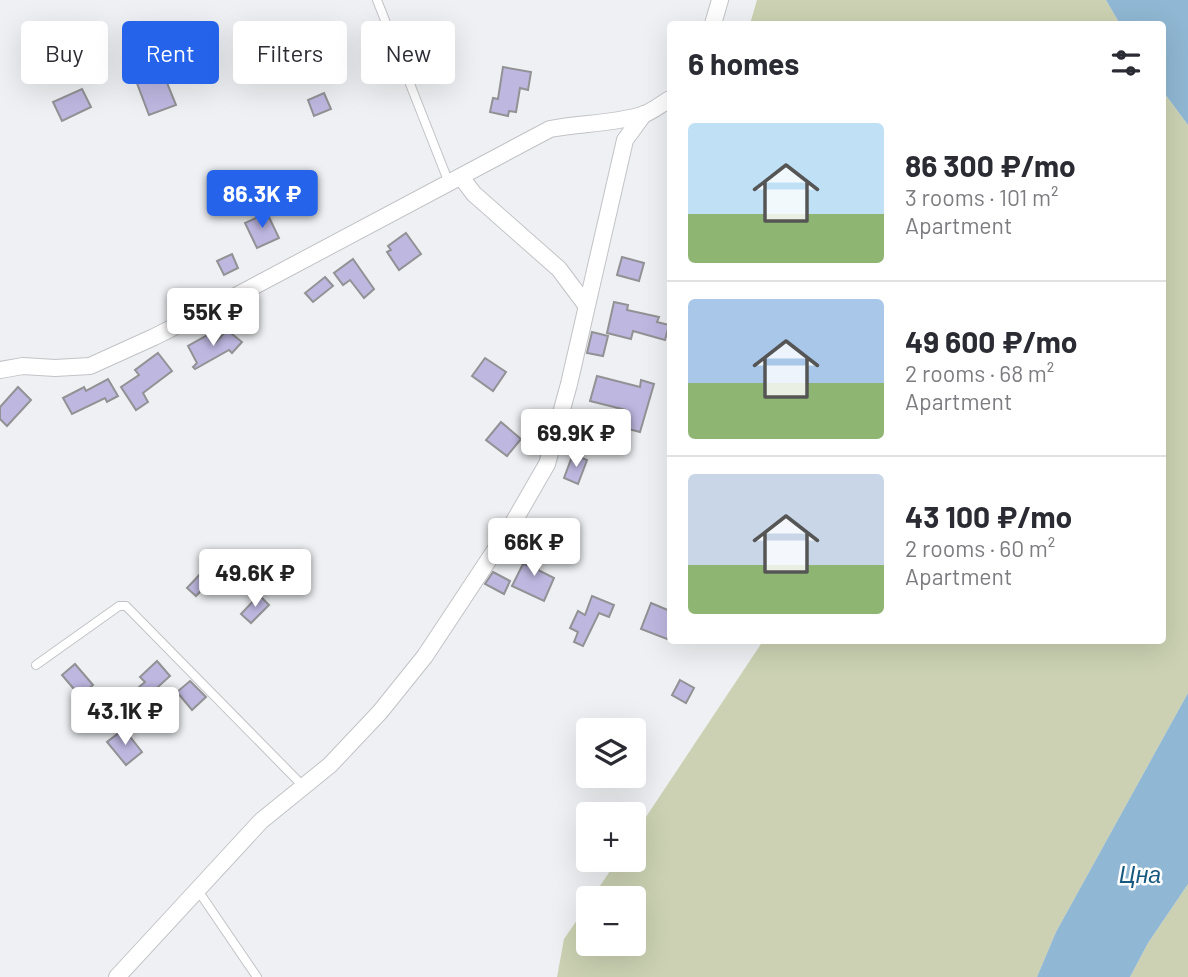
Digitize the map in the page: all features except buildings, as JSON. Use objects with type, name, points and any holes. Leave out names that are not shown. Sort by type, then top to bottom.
[{"type":"street","points":[[714,21],[720,0]]},
{"type":"street","points":[[0,370],[23,366],[90,366],[230,299],[550,129],[644,114],[667,101]]},
{"type":"street","points":[[117,977],[261,821],[330,765],[380,712],[425,656],[513,523],[547,464],[569,384],[625,140],[644,114]]},
{"type":"street","points":[[455,181],[474,194],[559,269],[586,305]]},
{"type":"lane","points":[[377,0],[455,181]]},
{"type":"lane","points":[[36,666],[119,606],[126,606],[303,786]]},
{"type":"lane","points":[[197,889],[257,977]]},
{"type":"green space","points":[[757,0],[1106,0],[1118,21],[751,21]]},
{"type":"green space","points":[[1166,95],[1188,125],[1188,693],[1056,932],[1037,977],[557,977],[564,939],[576,922],[576,956],[646,956],[646,886],[600,886],[609,872],[646,872],[646,817],[761,644],[1166,644]]},
{"type":"green space","points":[[1188,884],[1188,977],[1130,977],[1148,943]]},
{"type":"water","points":[[1106,0],[1188,0],[1188,125],[1166,95],[1166,21],[1118,21]]},
{"type":"water","name":"Цна","points":[[1188,693],[1188,884],[1148,943],[1130,977],[1037,977],[1056,932]]}]
